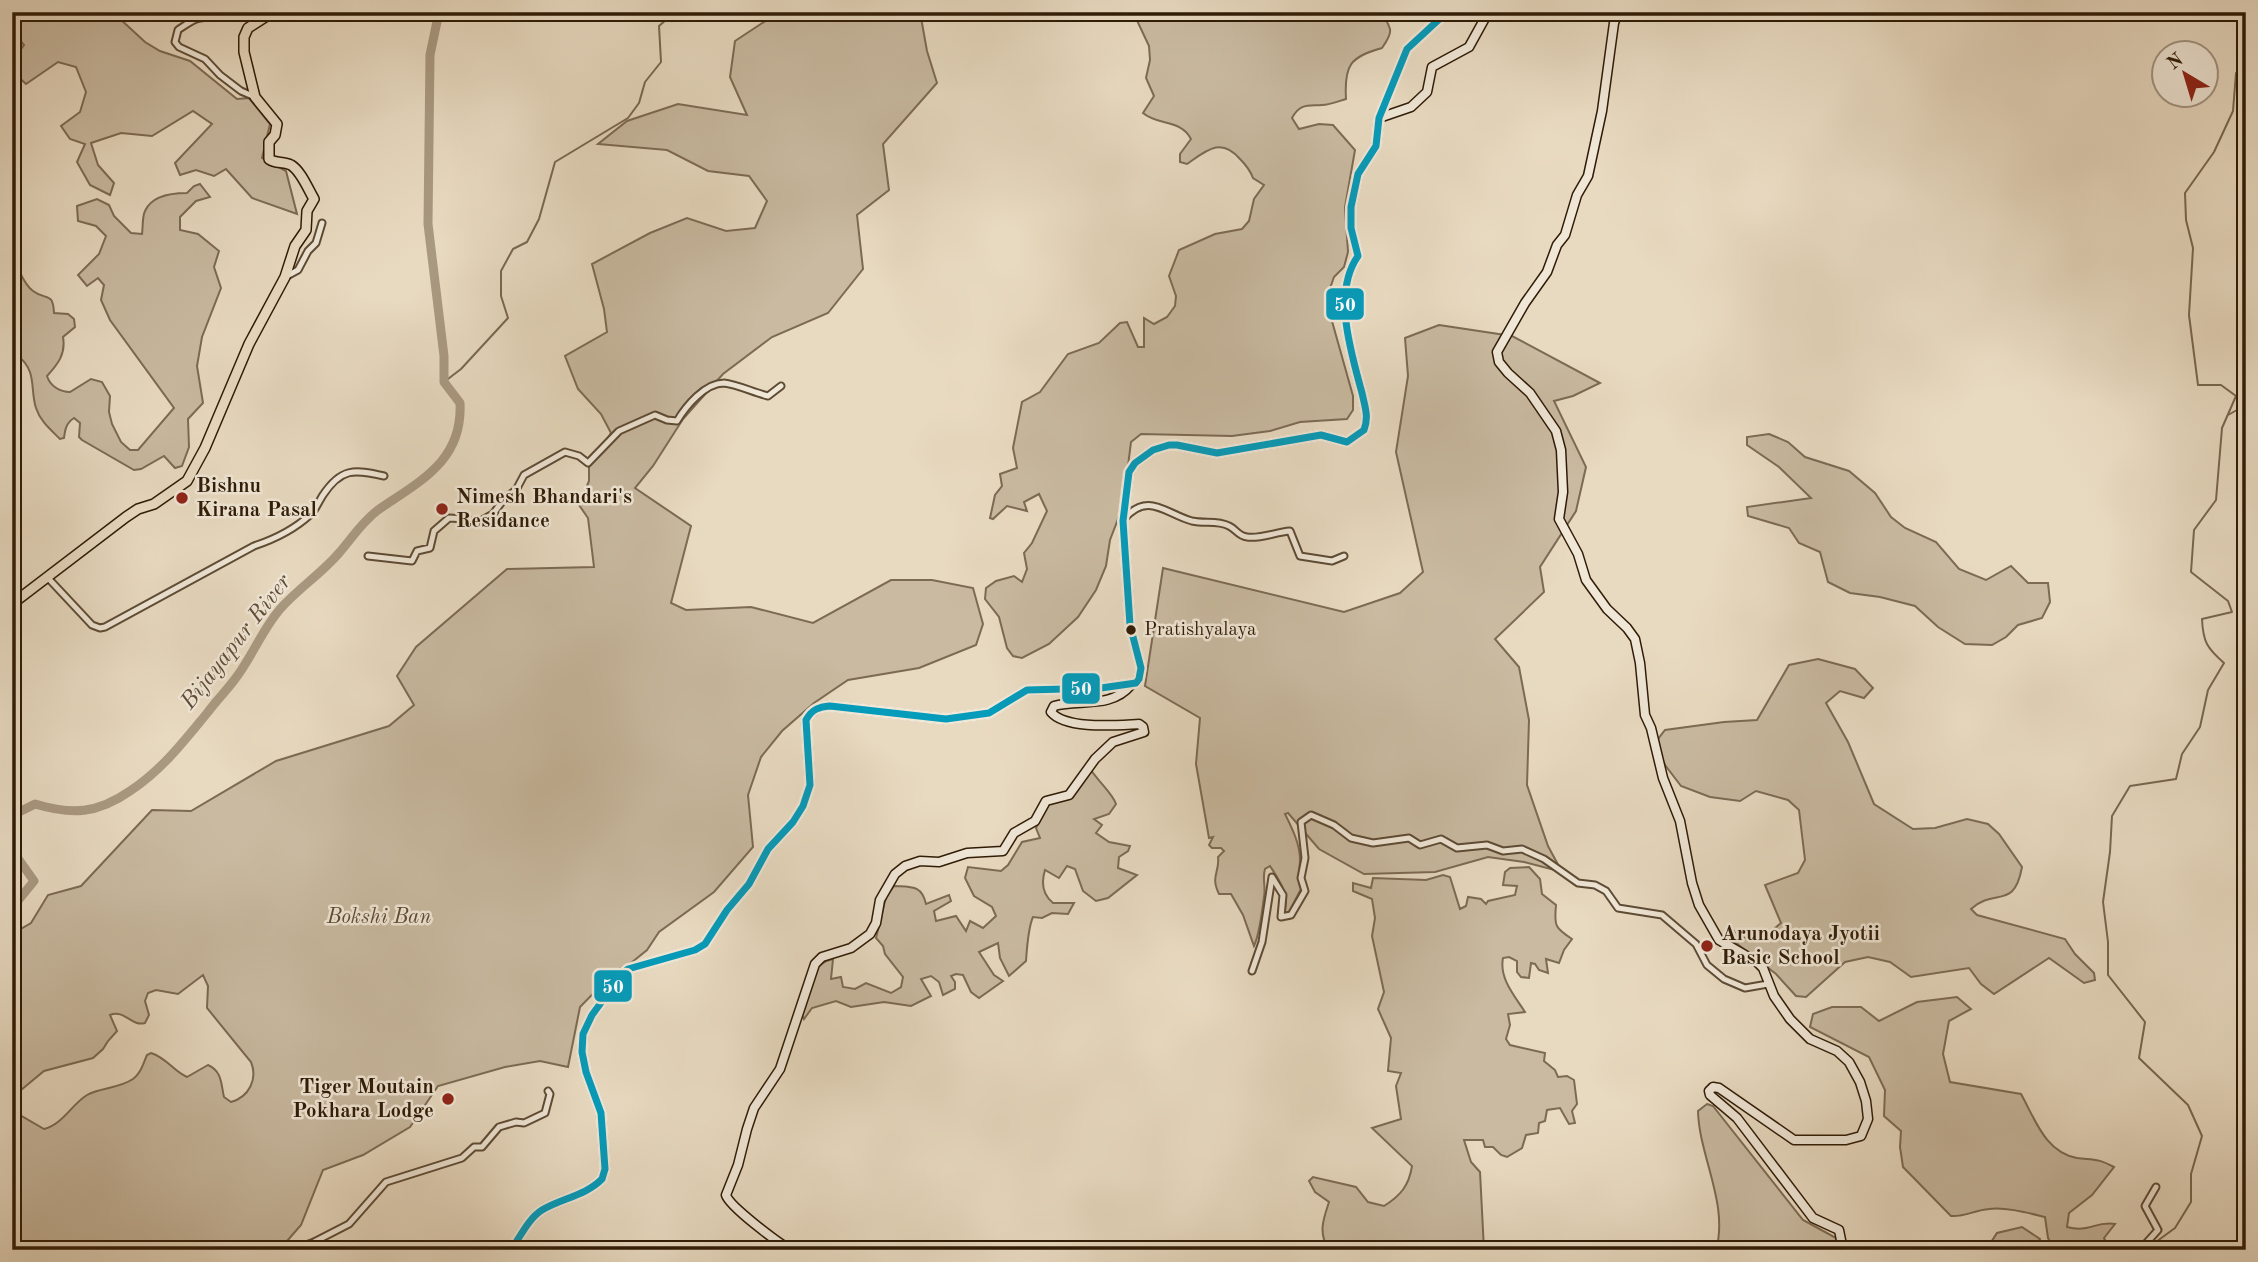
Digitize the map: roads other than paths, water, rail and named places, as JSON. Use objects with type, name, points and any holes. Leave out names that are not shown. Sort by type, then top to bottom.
[{"type":"main road","points":[[12,604],[126,517],[138,509],[154,504],[187,481],[205,449],[249,344],[285,276],[295,246],[306,230],[307,211],[314,199],[291,165],[274,163],[269,159],[269,142],[275,135],[277,124],[255,97],[248,77],[244,37],[251,24],[273,12]]},
{"type":"main road","points":[[791,1250],[738,1211],[729,1203],[726,1195],[738,1165],[754,1108],[780,1069],[815,964],[827,955],[851,948],[870,934],[876,923],[880,900],[899,869],[920,861],[939,863],[967,853],[1003,851],[1014,833],[1035,821],[1046,801],[1064,797],[1073,790],[1101,752],[1113,742],[1144,732],[1139,724],[1077,724],[1055,717],[1051,712],[1054,706],[1063,704],[1087,704],[1114,698],[1139,679],[1142,668],[1130,625],[1123,521],[1129,472],[1144,454],[1177,445],[1217,453],[1321,435],[1347,442],[1364,430],[1367,414],[1347,326],[1345,284],[1351,267],[1359,256],[1351,228],[1351,208],[1358,174],[1376,146],[1379,118],[1407,49],[1447,12]]},
{"type":"main road","points":[[1379,118],[1410,107],[1427,92],[1432,67],[1469,47],[1485,18],[1492,12]]},
{"type":"main road","points":[[1618,12],[1588,176],[1577,195],[1565,235],[1556,245],[1547,272],[1497,352],[1499,362],[1507,373],[1530,393],[1556,431],[1561,450],[1563,492],[1559,519],[1573,544],[1586,580],[1607,609],[1635,639],[1644,710],[1661,770],[1682,828],[1695,894],[1719,940],[1760,965],[1783,1012],[1815,1042],[1837,1051],[1855,1072],[1866,1101],[1868,1119],[1865,1131],[1854,1139],[1794,1140],[1719,1088],[1713,1087],[1709,1091],[1710,1095],[1737,1118],[1813,1218],[1839,1230],[1843,1250]]},
{"type":"main road","points":[[511,1250],[532,1219],[543,1209],[581,1195],[603,1179],[605,1169],[601,1113],[586,1072],[582,1052],[583,1034],[587,1024],[628,969],[695,950],[705,944],[727,910],[749,884],[768,849],[793,822],[803,806],[810,785],[806,720],[809,714],[820,707],[830,706],[946,719],[989,713],[1027,690],[1130,685]]},
{"type":"street","points":[[236,12],[219,19],[204,18],[193,21],[178,30],[175,42],[179,47],[205,59],[241,91],[255,97]]},
{"type":"street","points":[[285,276],[298,270],[307,251],[316,243],[322,223]]},
{"type":"street","points":[[368,556],[412,561],[417,551],[430,548],[434,531],[449,518],[477,523],[493,514],[504,499],[516,490],[524,475],[532,469],[565,452],[579,456],[588,464],[619,431],[655,415],[677,421],[685,407],[700,393],[723,383],[768,396],[781,386]]},
{"type":"street","points":[[48,578],[92,625],[100,628],[254,546],[274,540],[296,526],[314,512],[334,479],[349,471],[384,476]]},
{"type":"street","points":[[1123,521],[1130,512],[1157,505],[1193,521],[1218,522],[1235,528],[1239,534],[1246,537],[1290,531],[1300,556],[1332,561],[1344,556]]},
{"type":"street","points":[[1252,971],[1262,942],[1272,877],[1283,895],[1280,917],[1291,915],[1305,891],[1301,878],[1305,858],[1301,822],[1311,816],[1334,825],[1351,838],[1374,843],[1409,838],[1420,845],[1441,839],[1457,848],[1486,845],[1503,850],[1522,849],[1544,859],[1578,883],[1595,885],[1606,891],[1618,908],[1662,915],[1696,944],[1707,965],[1724,979],[1745,988],[1768,984]]},
{"type":"street","points":[[293,1250],[349,1224],[386,1182],[462,1158],[474,1147],[482,1147],[499,1127],[536,1118],[545,1112],[550,1094],[548,1091]]},
{"type":"street","points":[[2140,1250],[2158,1230],[2145,1206],[2156,1187]]},
{"type":"waterway","name":"Bijayapur River","points":[[12,821],[15,814],[35,804],[73,811],[95,808],[118,799],[142,783],[181,744],[232,683],[281,608],[332,560],[372,515],[436,467],[454,440],[459,423],[460,403],[444,382],[444,356],[428,224],[430,55],[439,12]]},
{"type":"waterway","points":[[444,382],[461,369],[508,318],[501,296],[501,271],[513,249],[527,242],[539,219],[555,162],[628,118],[639,103],[645,82],[661,62],[659,26],[675,12]]},
{"type":"waterway","points":[[2145,1250],[2175,1228],[2191,1202],[2191,1174],[2202,1136],[2188,1105],[2139,1058],[2145,1022],[2108,975],[2108,942],[2103,902],[2112,816],[2130,786],[2176,779],[2182,754],[2200,727],[2208,690],[2224,663],[2207,644],[2202,619],[2232,612],[2228,601],[2191,572],[2194,530],[2216,500],[2222,428],[2236,396],[2221,385],[2198,385],[2189,315],[2193,248],[2186,220],[2185,193],[2214,152],[2233,111],[2236,73],[2246,65]]},
{"type":"waterway","points":[[2228,415],[2246,405]]},
{"type":"waterway","name":"Bijayapur River","points":[[12,850],[34,881],[12,908]]},
{"type":"place","name":"Bishnu Kirana Pasal","points":[[182,498]]},
{"type":"place","name":"Nimesh Bhandari's Residance","points":[[442,509]]},
{"type":"place","name":"Pratishyalaya","points":[[1131,630]]},
{"type":"place","name":"Arunodaya Jyotii Basic School","points":[[1707,946]]},
{"type":"place","name":"Tiger Moutain Pokhara Lodge","points":[[448,1099]]},
{"type":"park label","name":"Bokshi Ban","points":[[379,917]]}]
